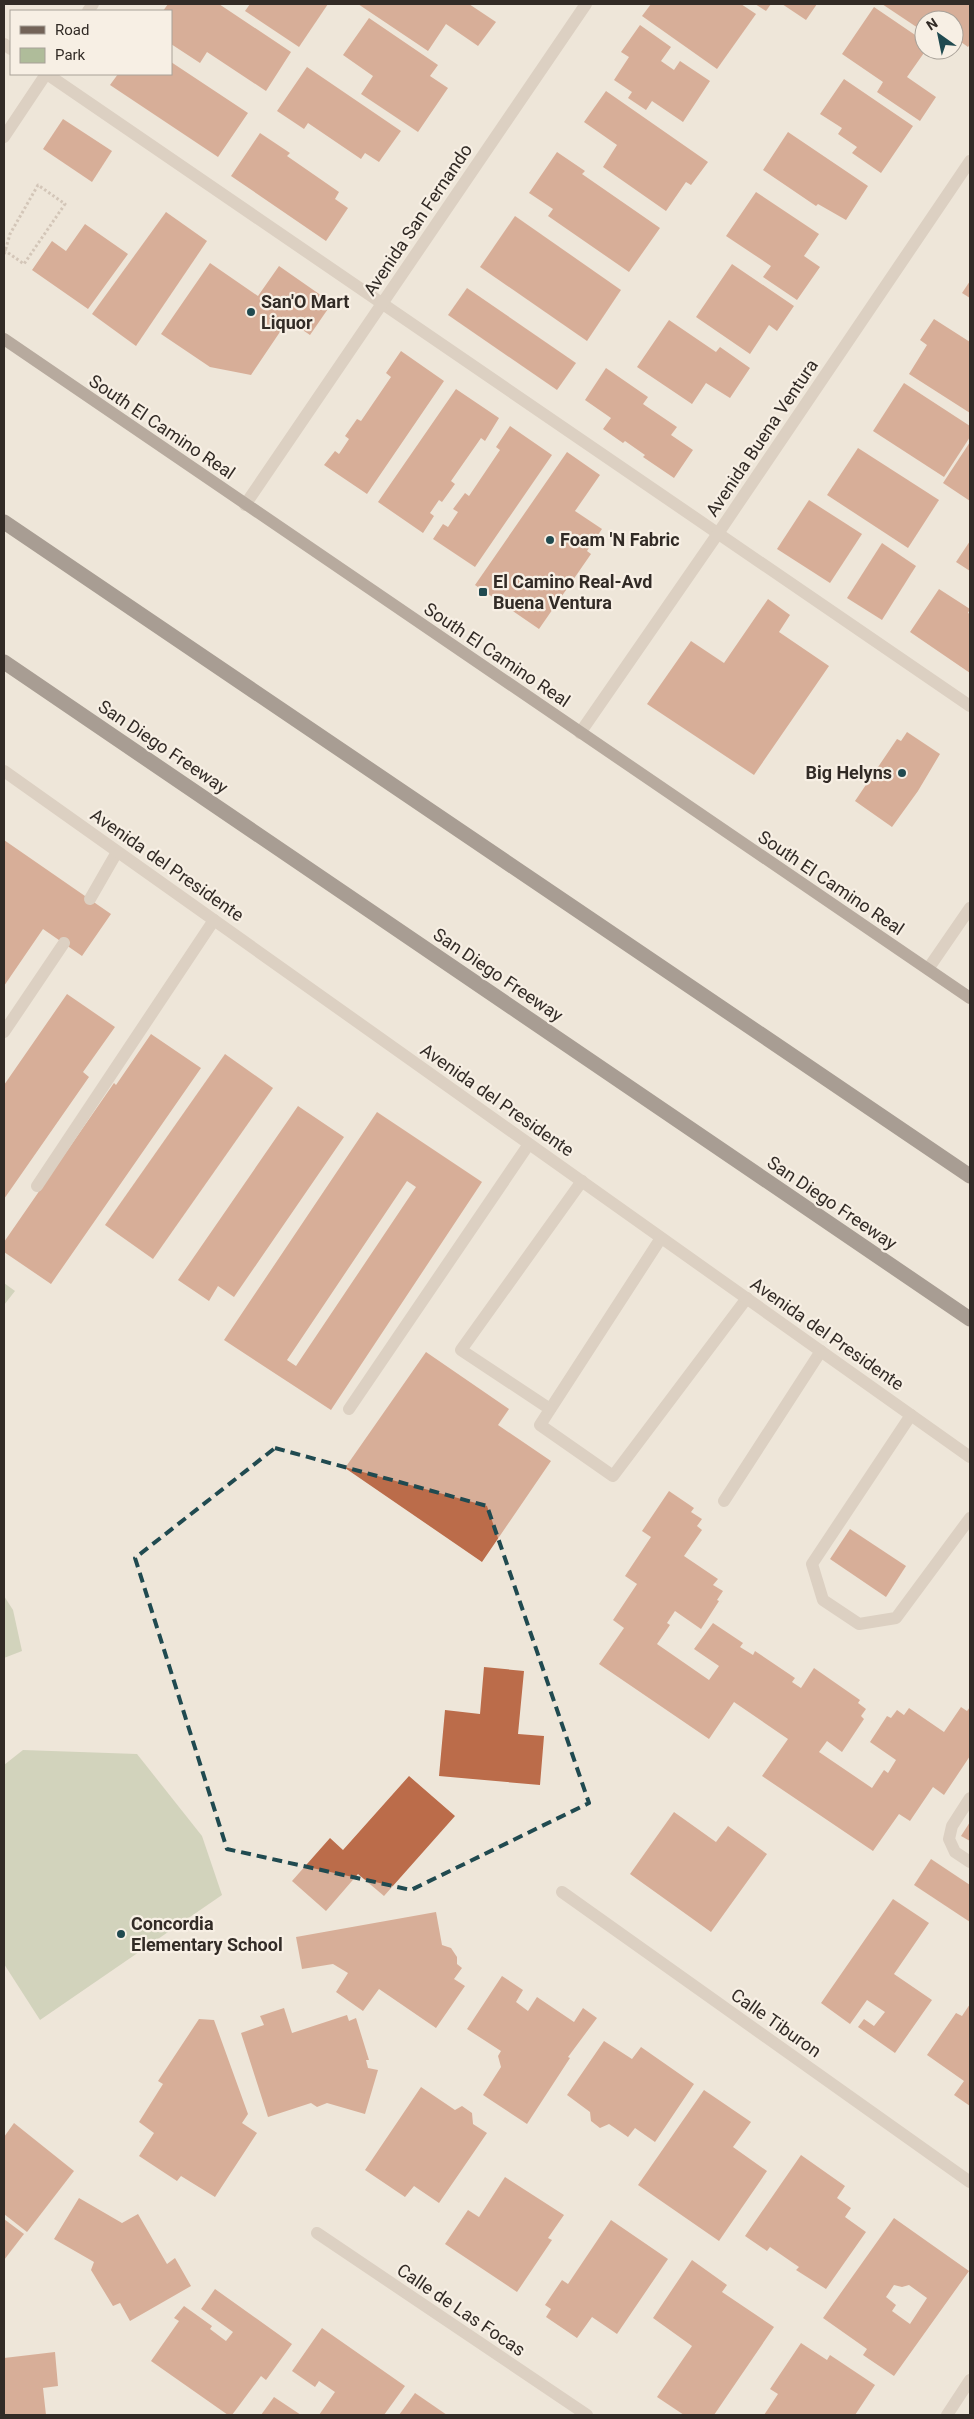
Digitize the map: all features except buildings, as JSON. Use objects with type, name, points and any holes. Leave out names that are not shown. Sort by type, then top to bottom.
[{"type":"highway","points":[[4,522],[970,1176]]},
{"type":"highway","name":"San Diego Freeway","points":[[4,662],[970,1319]]},
{"type":"main road","name":"South El Camino Real","points":[[4,339],[970,998]]},
{"type":"street","name":"Avenida San Fernando","points":[[245,505],[586,4]]},
{"type":"street","points":[[4,137],[45,75]]},
{"type":"street","points":[[47,75],[719,532],[970,706]]},
{"type":"street","name":"Avenida Buena Ventura","points":[[580,733],[719,532],[970,161]]},
{"type":"street","name":"Avenida del Presidente","points":[[4,771],[970,1457]]},
{"type":"street","points":[[90,899],[117,852]]},
{"type":"street","points":[[928,969],[970,908]]},
{"type":"street","points":[[36,1186],[214,920]]},
{"type":"street","points":[[4,1032],[64,943]]},
{"type":"street","points":[[349,1409],[529,1144]]},
{"type":"street","points":[[550,1409],[461,1350],[582,1182]]},
{"type":"street","points":[[661,1238],[540,1425],[613,1476],[747,1298]]},
{"type":"street","points":[[724,1501],[821,1351]]},
{"type":"street","points":[[911,1415],[812,1564],[823,1600],[859,1624],[896,1618],[970,1518]]},
{"type":"street","points":[[970,1798],[952,1826],[949,1839],[955,1852],[970,1862]]},
{"type":"street","name":"Calle Tiburon","points":[[562,1892],[970,2182]]},
{"type":"street","name":"Calle de Las Focas","points":[[317,2233],[587,2415]]},
{"type":"street","points":[[947,2415],[970,2380]]},
{"type":"path","points":[[4,250],[10,255],[24,264],[65,204],[38,185],[10,234],[6,248],[4,255]]},
{"type":"highlighted area","points":[[275,1448],[487,1506],[589,1803],[411,1890],[227,1849],[135,1558]]},
{"type":"green space","points":[[4,1283],[15,1291],[4,1305]]},
{"type":"green space","points":[[4,1596],[13,1610],[22,1651],[4,1658]]},
{"type":"green space","points":[[23,1750],[137,1754],[202,1836],[222,1895],[40,2020],[4,1964],[4,1765]]},
{"type":"place","name":"San'O Mart Liquor","points":[[251,312]]},
{"type":"place","name":"Foam 'N Fabric","points":[[550,540]]},
{"type":"place","name":"El Camino Real-Avd Buena Ventura","points":[[483,592]]},
{"type":"place","name":"Big Helyns","points":[[902,773]]},
{"type":"place","name":"Concordia Elementary School","points":[[121,1934]]}]
